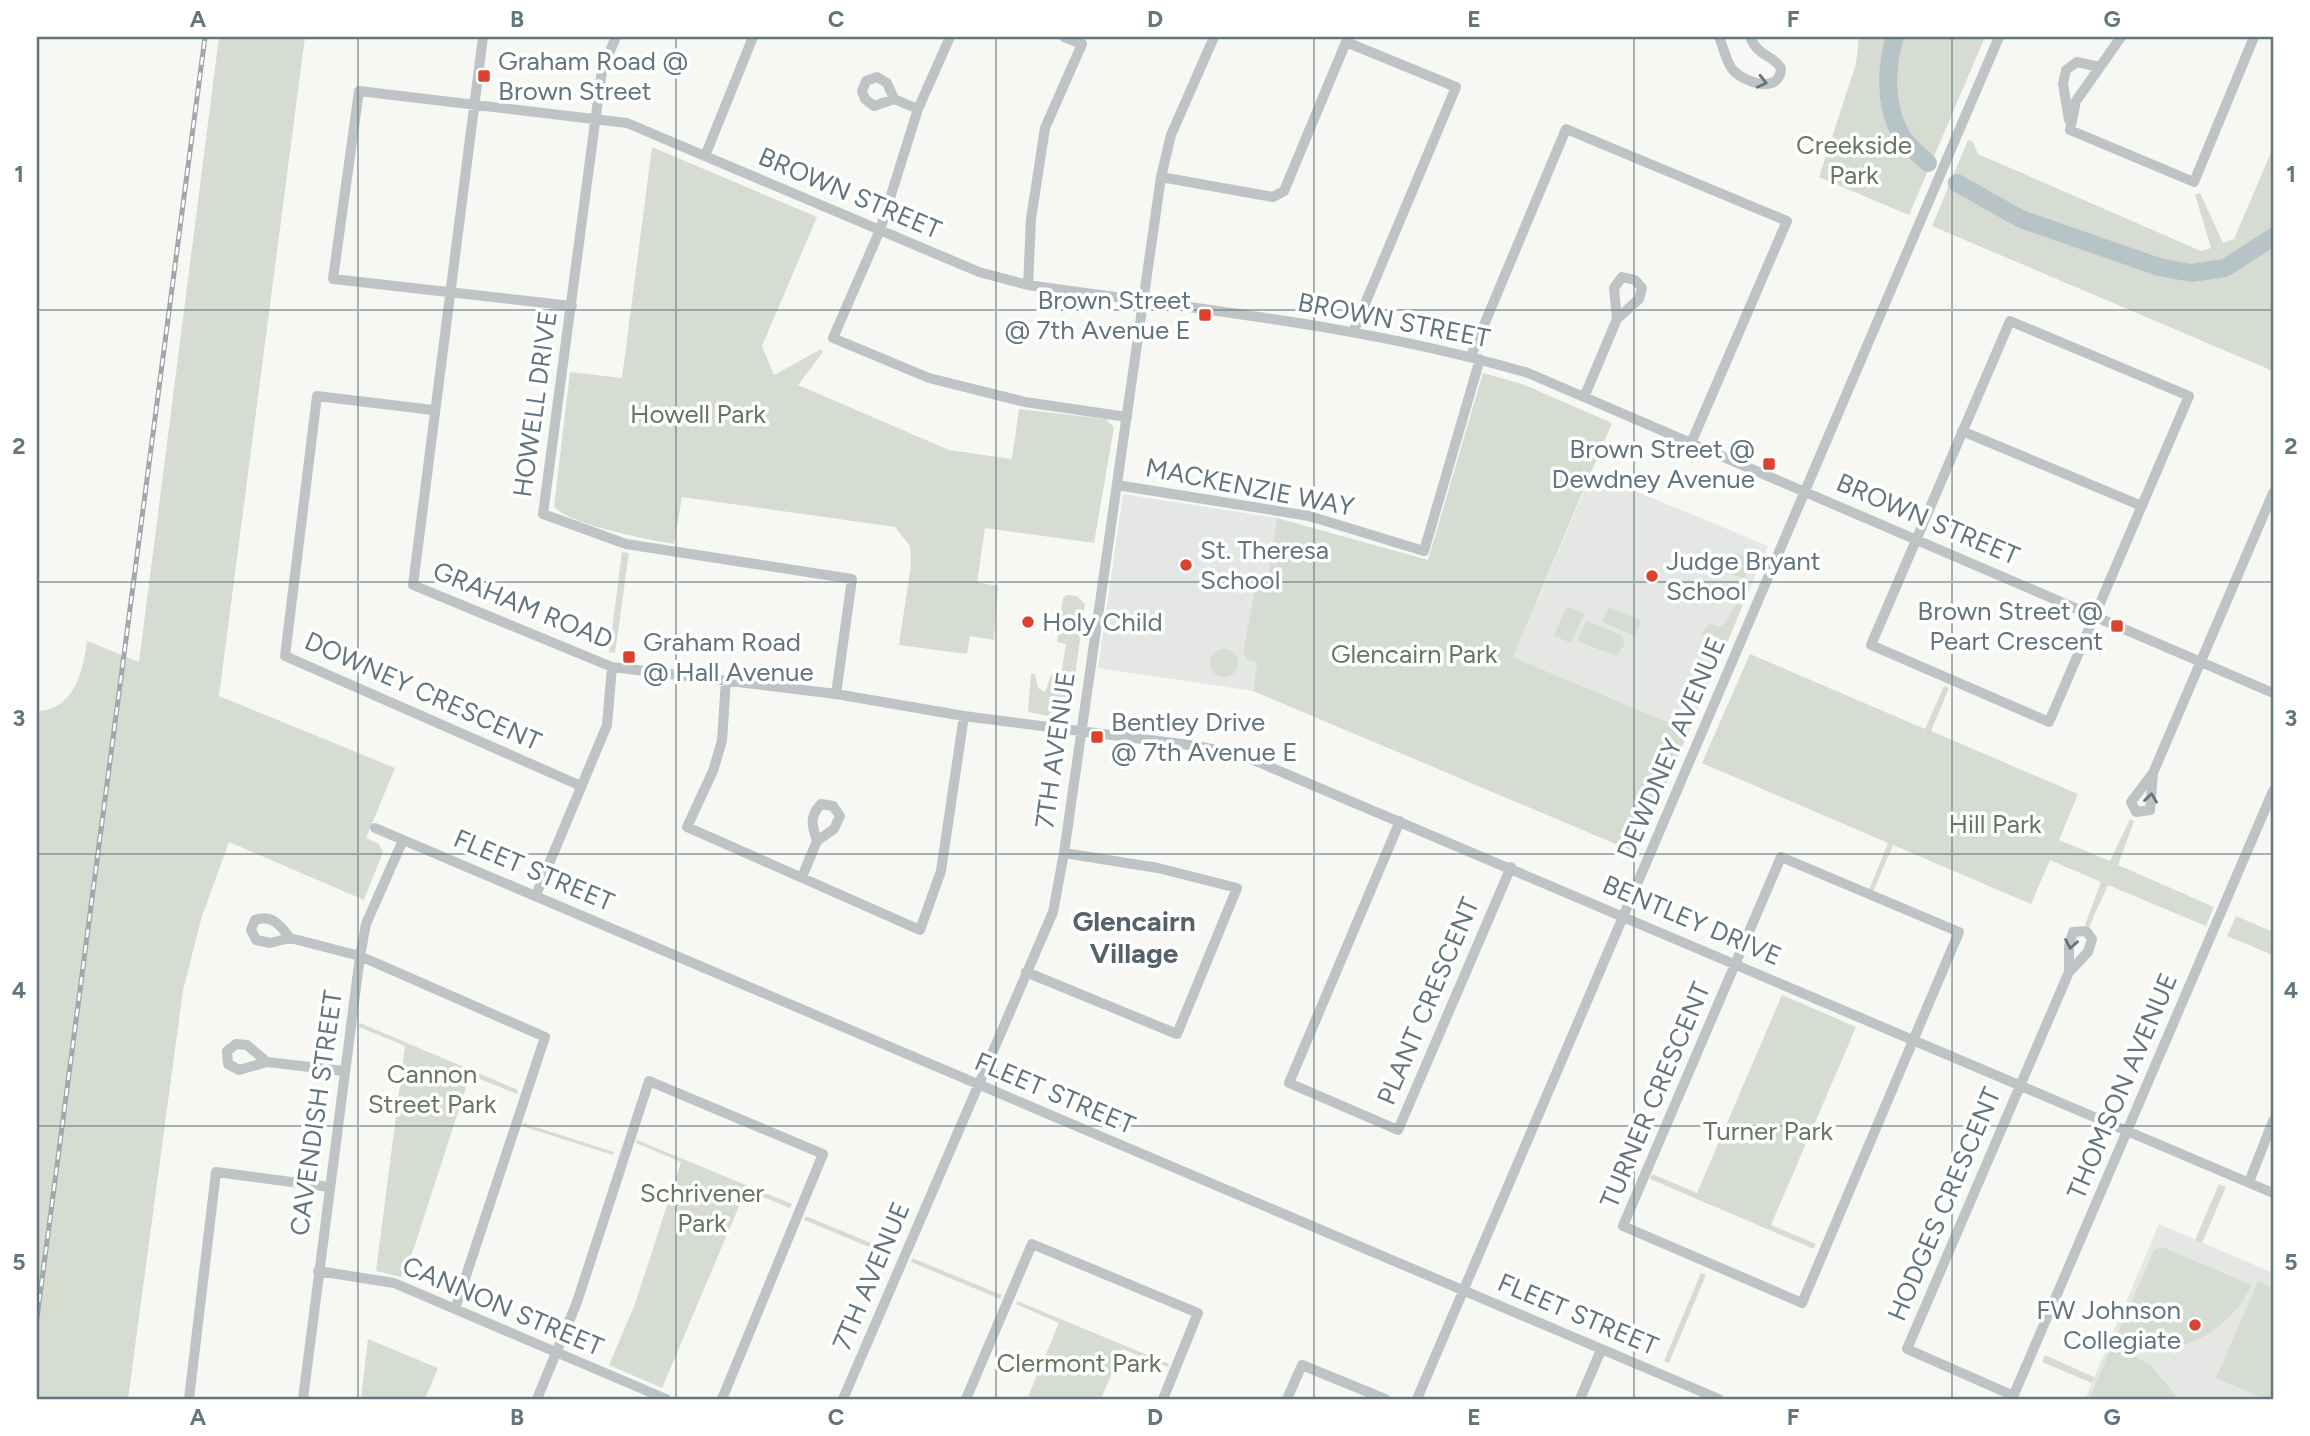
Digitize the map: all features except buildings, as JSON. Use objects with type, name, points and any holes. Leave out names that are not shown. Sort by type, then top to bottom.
[{"type":"street","name":"GRAHAM ROAD","points":[[483,37],[433,410],[413,585],[612,667],[836,694],[964,716],[1081,730]]},
{"type":"street","name":"HOWELL DRIVE","points":[[617,37],[602,70],[543,514],[626,544],[852,579],[836,694]]},
{"type":"street","points":[[705,156],[753,37]]},
{"type":"street","points":[[950,37],[918,109],[880,230],[833,338],[929,378],[1025,402],[1127,416]]},
{"type":"street","points":[[1028,285],[1031,219],[1045,128],[1082,44],[1064,37]]},
{"type":"street","name":"7TH AVENUE","points":[[843,1399],[1053,912],[1064,853],[1161,177],[1171,135],[1214,37]]},
{"type":"street","points":[[1719,37],[1732,68],[1740,75],[1766,86],[1773,85],[1778,81],[1781,68],[1778,63],[1756,52],[1750,37]]},
{"type":"street","name":"DEWDNEY AVENUE","points":[[1417,1399],[1999,37]]},
{"type":"street","points":[[2070,130],[2076,101],[2121,37]]},
{"type":"street","points":[[2070,130],[2194,182],[2254,37]]},
{"type":"street","points":[[1161,177],[1273,197],[1284,191],[1346,42],[1456,87],[1354,330]]},
{"type":"street","points":[[2070,130],[2063,84],[2066,70],[2077,62],[2099,67]]},
{"type":"street","name":"BROWN STREET","points":[[450,291],[332,278],[359,91],[627,123],[979,272],[1028,285],[1354,330],[1476,358],[1585,395],[2273,693]]},
{"type":"street","points":[[894,99],[918,109]]},
{"type":"street","points":[[1476,358],[1566,130],[1787,221],[1692,442]]},
{"type":"street","points":[[450,291],[572,306]]},
{"type":"street","points":[[1585,395],[1617,319]]},
{"type":"street","points":[[2010,321],[2189,396],[2049,722],[1871,645],[1962,431],[2010,321]]},
{"type":"street","name":"MACKENZIE WAY","points":[[1117,485],[1309,516],[1424,551],[1476,358]]},
{"type":"street","name":"DOWNEY CRESCENT","points":[[433,410],[317,396],[285,656],[581,786]]},
{"type":"street","points":[[1962,431],[2142,506]]},
{"type":"street","points":[[2153,773],[2273,494]]},
{"type":"street","points":[[536,895],[607,726],[612,667]]},
{"type":"street","points":[[726,680],[722,741],[713,771],[687,827],[920,930],[942,871],[964,716]]},
{"type":"street","name":"BENTLEY DRIVE","points":[[1081,730],[1244,756],[1511,867],[2273,1193]]},
{"type":"street","name":"THOMSON AVENUE","points":[[2013,1397],[2273,791]]},
{"type":"street","name":"PLANT CRESCENT","points":[[1400,821],[1289,1083],[1398,1130],[1511,867]]},
{"type":"street","name":"FLEET STREET","points":[[375,828],[1719,1399]]},
{"type":"street","name":"CAVENDISH STREET","points":[[303,1399],[360,956],[366,924],[403,840]]},
{"type":"street","points":[[802,877],[817,841]]},
{"type":"street","points":[[1026,972],[1177,1034],[1237,888],[1158,868],[1064,853]]},
{"type":"street","points":[[1735,964],[1781,857],[1959,932],[1914,1040]]},
{"type":"street","points":[[290,938],[360,956],[545,1037],[455,1309]]},
{"type":"street","name":"TURNER CRESCENT","points":[[1735,964],[1623,1226],[1802,1303],[1914,1040]]},
{"type":"street","points":[[2020,1086],[2069,972]]},
{"type":"street","points":[[267,1062],[344,1071]]},
{"type":"street","points":[[537,1399],[577,1302],[649,1081],[823,1154],[722,1399]]},
{"type":"street","name":"HODGES CRESCENT","points":[[2013,1397],[1906,1349],[2020,1086]]},
{"type":"street","points":[[2249,1182],[2273,1121]]},
{"type":"street","points":[[189,1399],[216,1172],[329,1187]]},
{"type":"street","points":[[966,1399],[1032,1244],[1198,1313],[1163,1399]]},
{"type":"street","name":"CANNON STREET","points":[[318,1271],[394,1283],[666,1399]]},
{"type":"street","points":[[1580,1399],[1601,1350]]},
{"type":"street","points":[[1287,1399],[1302,1365],[1385,1399]]},
{"type":"shaded area","name":"Judge Bryant School","points":[[1592,473],[1768,546],[1689,731],[1513,657]]},
{"type":"shaded area","points":[[1123,494],[1277,518],[1253,691],[1098,668]]},
{"type":"shaded area","name":"FW Johnson Collegiate","points":[[2159,1224],[2273,1273],[2273,1399],[2085,1399]]},
{"type":"green space","points":[[219,37],[305,37],[219,696],[395,768],[366,838],[379,844],[383,852],[364,900],[229,842],[202,916],[183,990],[128,1399],[37,1399],[37,711],[50,709],[68,697],[79,677],[87,641],[139,662]]},
{"type":"green space","name":"Creekside Park","points":[[1859,37],[1985,37],[1909,215],[1819,177],[1856,64]]},
{"type":"green space","points":[[1968,140],[1973,142],[1978,154],[2201,251],[2211,248],[2195,195],[2200,193],[2223,243],[2234,239],[2273,148],[2273,371],[1932,226]]},
{"type":"green space","name":"Howell Park","points":[[652,147],[817,217],[762,346],[774,375],[821,349],[823,352],[798,385],[949,450],[1012,459],[1019,409],[1105,419],[1114,427],[1094,543],[985,528],[977,582],[998,586],[994,640],[970,636],[967,654],[899,645],[911,565],[910,546],[895,527],[682,497],[674,544],[593,526],[554,507],[570,372],[622,378]]},
{"type":"green space","name":"Glencairn Park","points":[[1483,373],[1522,384],[1612,423],[1513,657],[1689,731],[1637,853],[1253,691],[1257,662],[1248,660],[1243,652],[1256,585],[1267,586],[1277,518],[1428,560]]},
{"type":"green space","points":[[622,552],[629,553],[615,653],[609,652]]},
{"type":"green space","points":[[1733,552],[1752,560],[1744,579],[1725,571]]},
{"type":"green space","points":[[1067,595],[1077,596],[1085,604],[1073,690],[1048,716],[1028,712],[1031,674],[1035,674],[1038,688],[1045,692],[1051,675],[1061,676],[1066,644],[1057,642],[1063,598]]},
{"type":"green space","points":[[1735,605],[1743,605],[1726,645],[1701,634],[1709,624],[1722,627]]},
{"type":"green space","points":[[1567,606],[1584,614],[1571,643],[1554,636]]},
{"type":"green space","points":[[1609,607],[1641,620],[1635,636],[1602,622]]},
{"type":"green space","points":[[1586,621],[1622,635],[1625,644],[1616,656],[1577,641]]},
{"type":"green space","points":[[1224,649],[1234,653],[1238,663],[1234,673],[1224,677],[1214,673],[1210,663],[1214,653]]},
{"type":"green space","name":"Hill Park","points":[[1750,654],[1925,729],[1944,686],[1949,688],[1931,731],[2078,794],[2059,840],[2110,861],[2130,819],[2134,821],[2118,865],[2214,907],[2206,926],[2108,885],[2089,927],[2085,925],[2101,882],[2050,860],[2031,904],[1893,845],[1873,892],[1869,890],[1888,843],[1702,763]]},
{"type":"green space","points":[[2236,916],[2273,932],[2273,955],[2227,936]]},
{"type":"green space","name":"Turner Park","points":[[1782,995],[1856,1027],[1771,1225],[1816,1244],[1814,1249],[1650,1179],[1652,1174],[1697,1193]]},
{"type":"green space","name":"Cannon Street Park","points":[[360,1023],[518,1090],[517,1094],[470,1075],[413,1251],[401,1277],[376,1271],[405,1046],[359,1027]]},
{"type":"green space","points":[[523,1123],[614,1152],[613,1155],[522,1126]]},
{"type":"green space","name":"Schrivener Park","points":[[637,1140],[792,1204],[790,1208],[746,1190],[662,1388],[609,1365],[635,1304],[681,1162],[636,1143]]},
{"type":"green space","points":[[2219,1184],[2226,1187],[2202,1243],[2195,1240]]},
{"type":"green space","points":[[806,1216],[893,1252],[891,1256],[804,1220]]},
{"type":"green space","points":[[2162,1247],[2252,1285],[2228,1318],[2195,1341],[2156,1349],[2136,1347],[2115,1340],[2154,1250]]},
{"type":"green space","points":[[912,1258],[1002,1295],[1000,1299],[911,1262]]},
{"type":"green space","points":[[1701,1273],[1706,1275],[1669,1363],[1664,1361]]},
{"type":"green space","points":[[2258,1281],[2273,1288],[2273,1399],[2265,1399],[2216,1378]]},
{"type":"green space","name":"Clermont Park","points":[[1017,1301],[1169,1364],[1168,1367],[1122,1349],[1101,1399],[1027,1399],[1059,1323],[1016,1304]]},
{"type":"green space","points":[[368,1339],[438,1368],[425,1399],[361,1399]]},
{"type":"green space","points":[[2113,1343],[2151,1366],[2179,1399],[2089,1399]]},
{"type":"green space","points":[[2045,1355],[2094,1377],[2092,1383],[2042,1362]]},
{"type":"waterway","points":[[1895,37],[1889,71],[1891,107],[1904,139],[1928,163]]},
{"type":"waterway","points":[[1957,183],[2021,219],[2159,267],[2191,273],[2225,268],[2273,237]]},
{"type":"waterway","points":[[2226,261],[2231,264]]},
{"type":"railway","points":[[37,1318],[205,37]]},
{"type":"place","name":"Graham Road @ Brown Street","points":[[484,76]]},
{"type":"place","name":"Brown Street @ 7th Avenue E","points":[[1205,315]]},
{"type":"place","name":"Brown Street @ Dewdney Avenue","points":[[1769,464]]},
{"type":"place","name":"St. Theresa School","points":[[1186,565]]},
{"type":"place","name":"Judge Bryant School","points":[[1652,576]]},
{"type":"place","name":"Holy Child","points":[[1028,622]]},
{"type":"place","name":"Brown Street @ Peart Crescent","points":[[2117,626]]},
{"type":"place","name":"Graham Road @ Hall Avenue","points":[[629,657]]},
{"type":"place","name":"Bentley Drive @ 7th Avenue E","points":[[1097,737]]},
{"type":"place","name":"FW Johnson Collegiate","points":[[2195,1325]]},
{"type":"district","name":"Glencairn Village","points":[[1134,937]]}]
